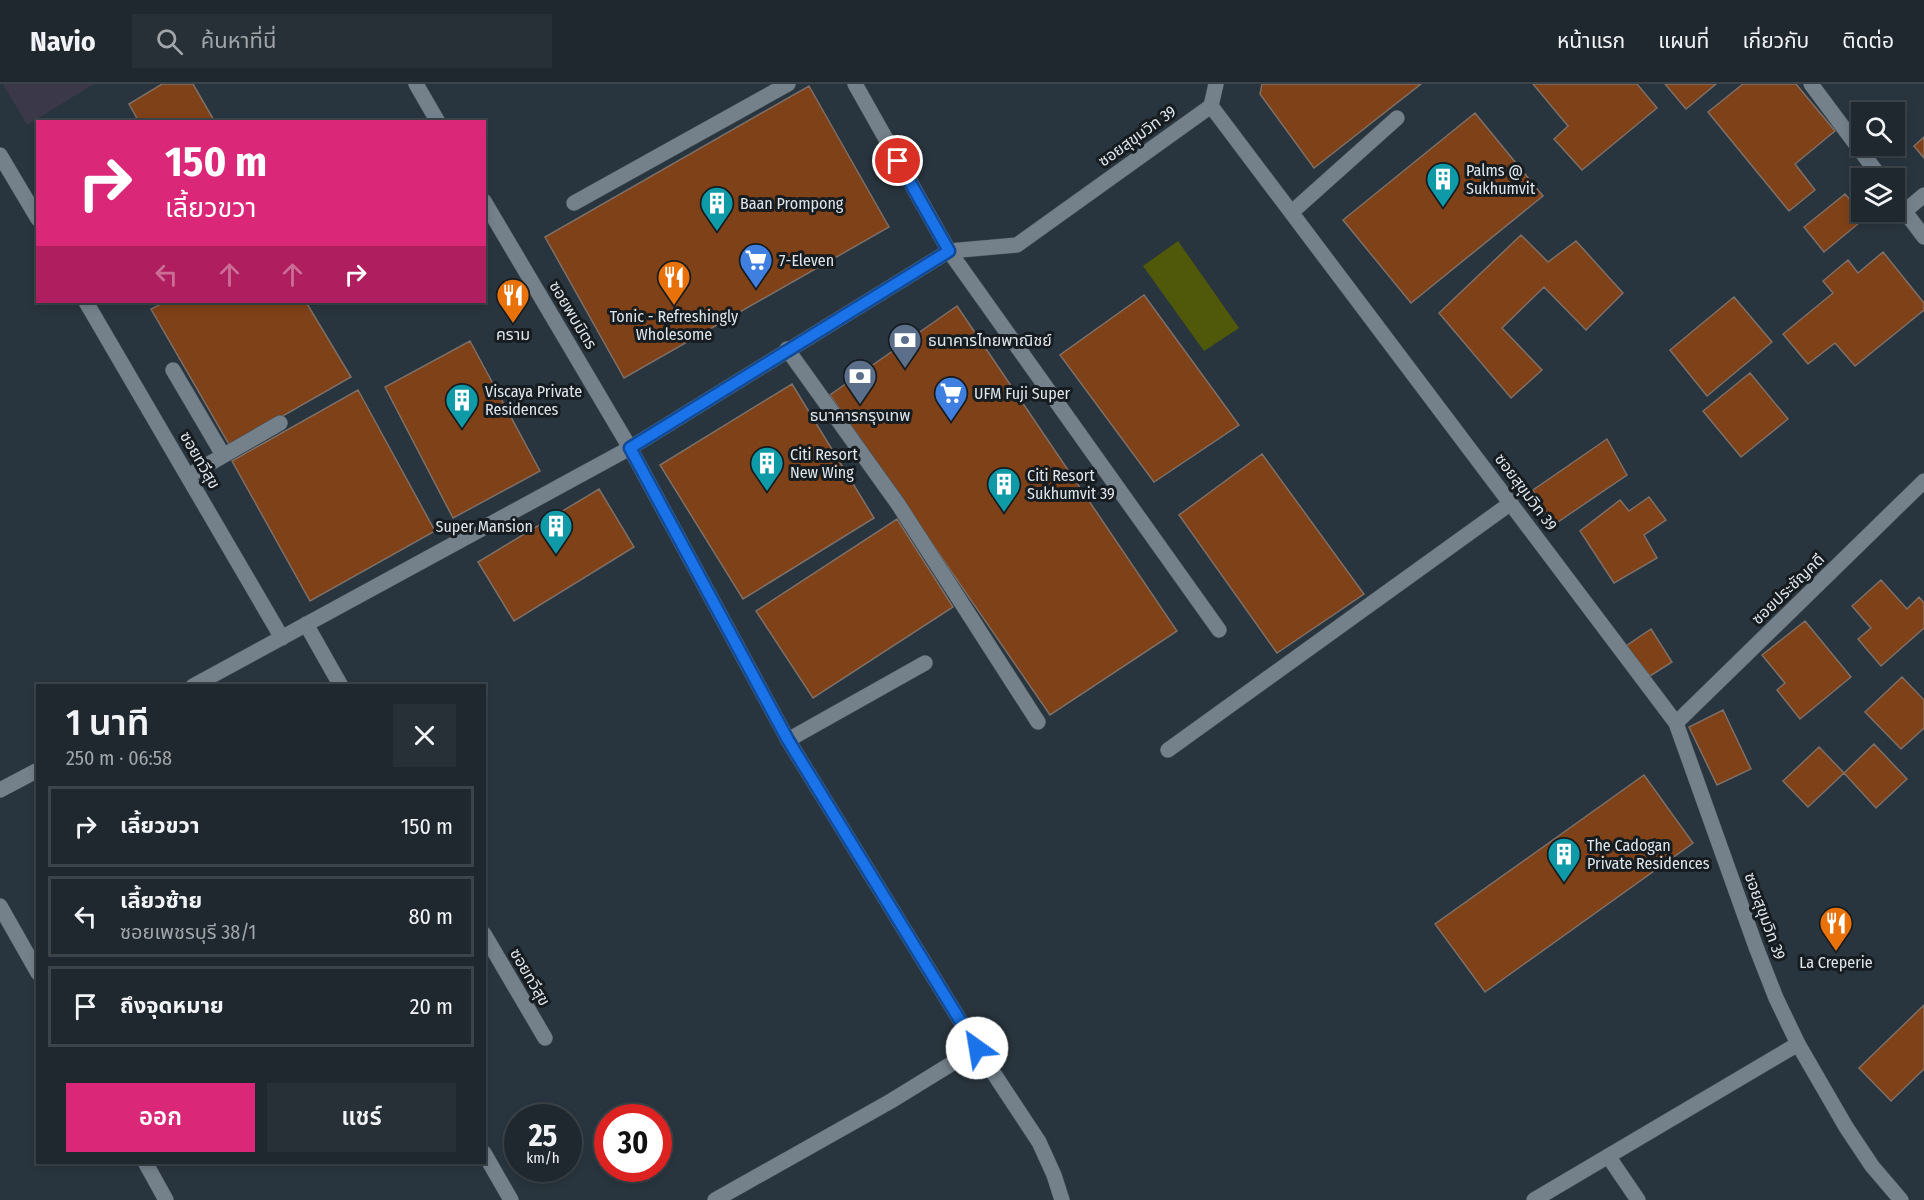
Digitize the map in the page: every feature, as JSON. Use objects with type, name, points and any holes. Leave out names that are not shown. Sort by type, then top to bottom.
[{"type":"street","points":[[416,84],[437,120]]},
{"type":"street","points":[[574,203],[788,84]]},
{"type":"street","points":[[855,84],[949,251],[1219,630]]},
{"type":"street","points":[[1210,106],[1216,84]]},
{"type":"street","points":[[1811,84],[1874,168]]},
{"type":"street","name":"ซอยสุขุมวิท 39","points":[[949,251],[1017,245],[1210,106],[1676,723],[1756,947],[1798,1044],[1846,1127],[1872,1166],[1901,1200]]},
{"type":"street","points":[[1292,212],[1397,118]]},
{"type":"street","points":[[0,155],[36,216]]},
{"type":"street","points":[[1924,195],[1905,211],[1924,237]]},
{"type":"street","name":"ซอยพบมิตร","points":[[486,204],[630,448],[788,740],[977,1048],[1039,1142],[1062,1200]]},
{"type":"street","points":[[197,684],[630,448],[949,251]]},
{"type":"street","name":"ซอยทวีสุข","points":[[87,303],[282,638]]},
{"type":"street","points":[[787,349],[898,504],[1038,722]]},
{"type":"street","points":[[173,370],[223,455]]},
{"type":"street","points":[[188,476],[280,423]]},
{"type":"street","name":"ซอยประชัญคดี","points":[[1676,723],[1924,481]]},
{"type":"street","points":[[1168,750],[1511,503]]},
{"type":"street","points":[[306,624],[340,684]]},
{"type":"street","points":[[788,740],[924,663]]},
{"type":"street","points":[[0,790],[36,771]]},
{"type":"street","points":[[0,906],[36,969]]},
{"type":"street","name":"ซอยทวีสุข","points":[[486,937],[545,1038]]},
{"type":"street","points":[[1534,1200],[1798,1044]]},
{"type":"street","points":[[715,1200],[891,1101],[977,1048]]},
{"type":"street","points":[[1608,1156],[1638,1200]]},
{"type":"street","points":[[486,1157],[511,1200]]},
{"type":"street","points":[[146,1164],[166,1200]]},
{"type":"shaded area","points":[[3,84],[94,84],[27,125]]},
{"type":"green space","points":[[1178,241],[1239,328],[1204,351],[1143,266]]},
{"type":"building","points":[[162,84],[193,84],[214,120],[138,120],[129,104]]},
{"type":"building","points":[[1262,84],[1421,84],[1314,168],[1260,94]]},
{"type":"building","points":[[1533,84],[1637,84],[1657,108],[1582,170],[1554,139],[1568,126]]},
{"type":"building","points":[[1665,84],[1716,84],[1686,109]]},
{"type":"building","points":[[1743,84],[1796,84],[1835,131],[1795,164],[1815,190],[1789,211],[1708,112]]},
{"type":"building","name":"Baan Prompong","points":[[809,86],[889,227],[624,378],[545,237]]},
{"type":"building","name":"Palms @ Sukhumvit","points":[[1475,113],[1543,196],[1411,303],[1343,220]]},
{"type":"building","points":[[1924,137],[1924,158],[1914,146]]},
{"type":"building","points":[[1845,194],[1851,201],[1851,222],[1860,222],[1824,252],[1804,227]]},
{"type":"building","points":[[1521,235],[1548,262],[1576,241],[1623,293],[1586,330],[1544,287],[1502,328],[1542,370],[1511,398],[1439,313]]},
{"type":"building","points":[[1883,252],[1924,303],[1924,310],[1855,366],[1835,343],[1808,364],[1783,334],[1833,293],[1823,281],[1848,260],[1858,273]]},
{"type":"building","points":[[1144,295],[1239,425],[1154,482],[1060,355]]},
{"type":"building","points":[[1734,297],[1772,342],[1707,396],[1670,350]]},
{"type":"building","points":[[163,303],[307,303],[351,377],[230,446],[151,309]]},
{"type":"building","name":"Citi Resort Sukhumvit 39","points":[[957,306],[1177,631],[1050,715],[830,395]]},
{"type":"building","name":"Viscaya Private Residences","points":[[470,341],[540,471],[453,518],[385,387]]},
{"type":"building","points":[[1750,373],[1788,419],[1741,457],[1703,411]]},
{"type":"building","name":"Citi Resort New Wing","points":[[792,384],[874,518],[743,599],[660,465]]},
{"type":"building","points":[[358,390],[435,531],[310,601],[232,461]]},
{"type":"building","points":[[1607,439],[1627,475],[1552,526],[1533,490]]},
{"type":"building","points":[[1262,454],[1364,594],[1277,653],[1179,515]]},
{"type":"building","name":"Super Mansion","points":[[599,489],[634,547],[514,621],[478,562]]},
{"type":"building","points":[[1649,497],[1666,520],[1644,535],[1657,558],[1614,583],[1580,531],[1620,500],[1629,511]]},
{"type":"building","points":[[897,519],[953,607],[813,698],[756,611]]},
{"type":"building","points":[[1881,580],[1907,609],[1919,597],[1924,603],[1924,628],[1881,666],[1858,639],[1871,628],[1852,606]]},
{"type":"building","points":[[1805,621],[1851,677],[1800,719],[1777,690],[1785,683],[1762,655]]},
{"type":"building","points":[[1651,629],[1672,662],[1650,676],[1626,646]]},
{"type":"building","points":[[1902,677],[1924,700],[1924,728],[1901,749],[1865,712]]},
{"type":"building","points":[[1723,710],[1751,769],[1717,785],[1689,727]]},
{"type":"building","points":[[1874,744],[1907,779],[1876,808],[1844,773]]},
{"type":"building","points":[[1819,747],[1844,773],[1808,807],[1783,781]]},
{"type":"building","name":"The Cadogan Private Residences","points":[[1644,775],[1693,843],[1485,992],[1435,924]]},
{"type":"building","points":[[1924,1005],[1924,1069],[1891,1101],[1859,1068]]},
{"type":"place","name":"Palms @ Sukhumvit","points":[[1443,208]]},
{"type":"place","name":"Baan Prompong","points":[[717,232]]},
{"type":"place","name":"7-Eleven","points":[[756,289]]},
{"type":"place","name":"Tonic - Refreshingly Wholesome","points":[[674,306]]},
{"type":"place","name":"คราม","points":[[513,324]]},
{"type":"place","name":"ธนาคารไทยพาณิชย์","points":[[905,369]]},
{"type":"place","name":"ธนาคารกรุงเทพ","points":[[860,405]]},
{"type":"place","name":"UFM Fuji Super","points":[[951,422]]},
{"type":"place","name":"Viscaya Private Residences","points":[[462,429]]},
{"type":"place","name":"Citi Resort New Wing","points":[[767,492]]},
{"type":"place","name":"Citi Resort Sukhumvit 39","points":[[1004,513]]},
{"type":"place","name":"Super Mansion","points":[[556,555]]},
{"type":"place","name":"The Cadogan Private Residences","points":[[1564,883]]},
{"type":"place","name":"La Creperie","points":[[1836,952]]},
{"type":"route","points":[[898,161],[949,251],[630,448],[788,740],[977,1048]]}]
